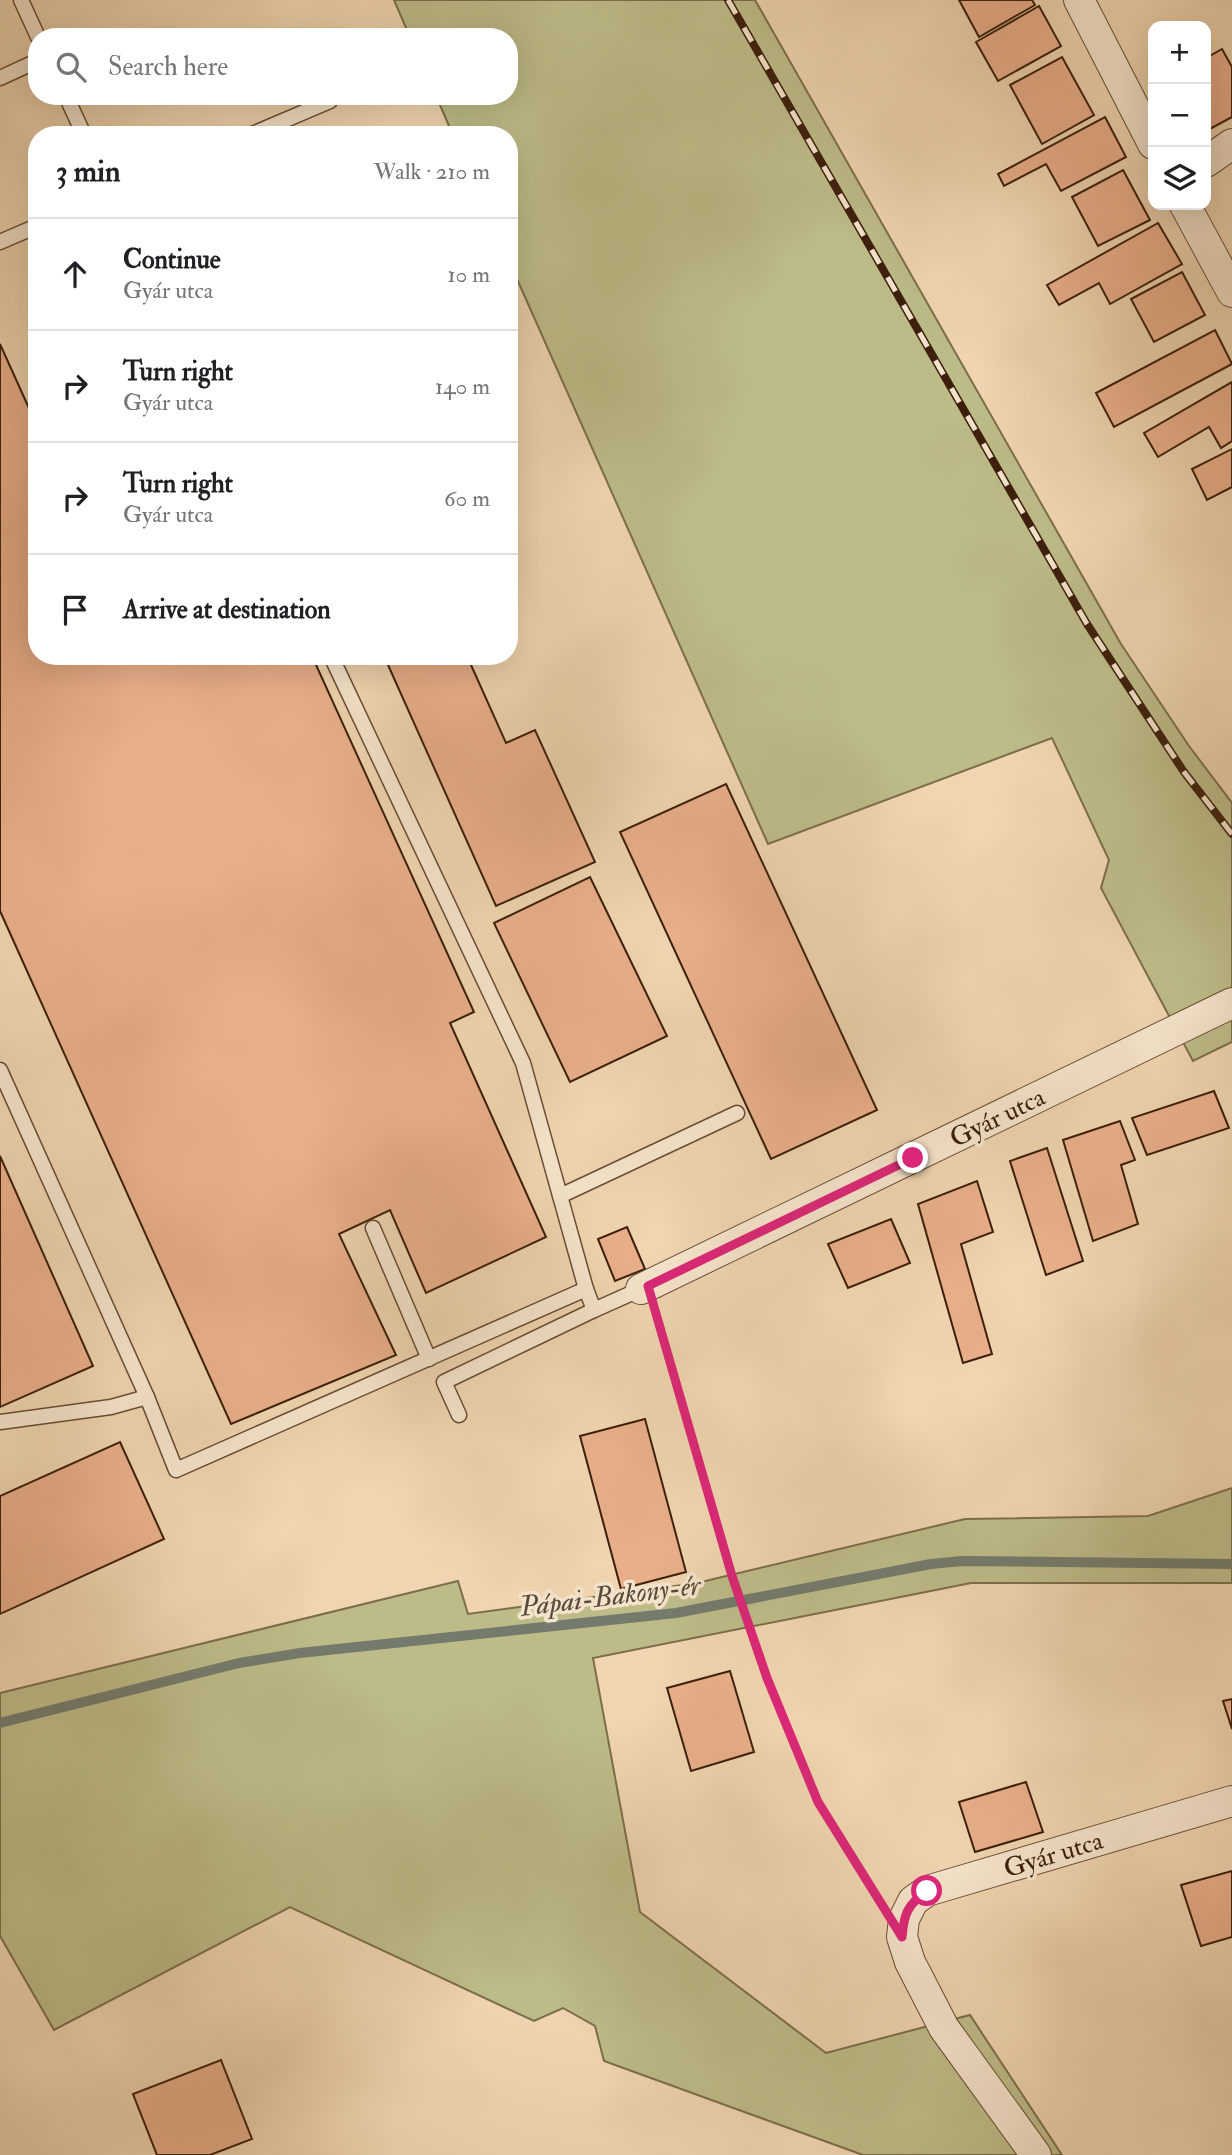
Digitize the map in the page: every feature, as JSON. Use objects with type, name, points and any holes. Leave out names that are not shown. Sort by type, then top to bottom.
[{"type":"street","points":[[1079,0],[1148,134]]},
{"type":"street","points":[[1211,159],[1232,144]]},
{"type":"street","points":[[1188,210],[1232,292]]},
{"type":"street","name":"Gyár utca","points":[[644,1288],[1232,1003]]},
{"type":"street","name":"Gyár utca","points":[[902,1937],[904,1919],[913,1901],[927,1891],[1232,1801]]},
{"type":"street","points":[[902,1937],[910,1962],[944,2028],[1036,2155]]},
{"type":"lane","points":[[21,0],[34,28]]},
{"type":"lane","points":[[0,78],[28,65]]},
{"type":"lane","points":[[70,105],[80,126]]},
{"type":"lane","points":[[271,126],[321,105]]},
{"type":"lane","points":[[0,242],[28,230]]},
{"type":"lane","points":[[335,665],[523,1063],[594,1310]]},
{"type":"lane","points":[[0,1069],[147,1397],[176,1470],[586,1289]]},
{"type":"lane","points":[[560,1196],[737,1113]]},
{"type":"lane","points":[[373,1228],[429,1359]]},
{"type":"lane","points":[[459,1415],[444,1382],[644,1288]]},
{"type":"lane","points":[[0,1422],[111,1407],[147,1397]]},
{"type":"path","points":[[644,1288],[743,1612],[767,1678],[818,1802],[902,1937]]},
{"type":"shaded area","points":[[394,0],[755,0],[1121,644],[1189,746],[1232,803],[1232,1042],[1193,1061],[1101,888],[1109,860],[1052,738],[768,844],[518,281],[518,126],[449,126],[440,105],[518,105],[518,28],[406,28]]},
{"type":"shaded area","points":[[1232,1488],[1232,1583],[971,1583],[593,1658],[640,1912],[826,2053],[970,2015],[1062,2155],[863,2155],[604,2061],[595,2026],[563,2008],[534,2021],[290,1907],[54,2030],[0,1936],[0,1693],[458,1581],[468,1614],[697,1583],[965,1519],[1148,1516]]},
{"type":"building","points":[[959,0],[1032,0],[1035,5],[979,37]]},
{"type":"building","points":[[1039,6],[1061,46],[998,81],[976,42]]},
{"type":"building","points":[[1222,49],[1232,67],[1232,117],[1211,128],[1211,84],[1211,55]]},
{"type":"building","points":[[1062,57],[1094,115],[1042,144],[1010,85]]},
{"type":"building","points":[[1105,117],[1126,157],[1061,191],[1046,164],[1004,186],[998,174]]},
{"type":"building","points":[[1123,170],[1150,220],[1098,246],[1072,197]]},
{"type":"building","points":[[1158,223],[1182,264],[1110,304],[1099,283],[1059,305],[1047,285]]},
{"type":"building","points":[[1182,272],[1205,315],[1154,342],[1131,299]]},
{"type":"building","points":[[1215,330],[1232,364],[1114,427],[1096,393]]},
{"type":"building","points":[[0,344],[28,406],[28,665],[316,665],[474,1012],[450,1023],[546,1237],[426,1293],[390,1210],[339,1234],[396,1355],[231,1424],[0,911]]},
{"type":"building","points":[[1232,382],[1232,441],[1221,448],[1209,427],[1158,457],[1144,433]]},
{"type":"building","points":[[1232,449],[1232,487],[1207,500],[1192,469]]},
{"type":"building","points":[[388,665],[471,665],[506,743],[535,730],[595,862],[496,906]]},
{"type":"building","points":[[726,784],[877,1110],[771,1159],[620,832]]},
{"type":"building","points":[[590,877],[667,1036],[570,1082],[494,923]]},
{"type":"building","points":[[1214,1091],[1229,1128],[1147,1155],[1132,1118]]},
{"type":"building","points":[[1120,1121],[1135,1160],[1121,1165],[1138,1224],[1093,1241],[1063,1140]]},
{"type":"building","points":[[1047,1148],[1083,1261],[1046,1275],[1010,1161]]},
{"type":"building","points":[[0,1156],[93,1366],[0,1407]]},
{"type":"building","points":[[977,1181],[993,1232],[961,1244],[992,1354],[963,1363],[918,1204]]},
{"type":"building","points":[[891,1219],[910,1263],[848,1288],[828,1244]]},
{"type":"building","points":[[627,1227],[645,1269],[615,1281],[598,1239]]},
{"type":"building","points":[[645,1419],[686,1572],[621,1589],[580,1436]]},
{"type":"building","points":[[120,1442],[164,1539],[0,1614],[0,1496]]},
{"type":"building","points":[[730,1671],[754,1752],[691,1771],[667,1688]]},
{"type":"building","points":[[1232,1699],[1232,1729],[1223,1701]]},
{"type":"building","points":[[1026,1782],[1043,1832],[975,1852],[959,1802]]},
{"type":"building","points":[[1232,1871],[1232,1937],[1201,1946],[1181,1885]]},
{"type":"building","points":[[221,2060],[252,2139],[210,2155],[157,2155],[133,2094]]},
{"type":"waterway","name":"Pápai-Bakony-ér","points":[[0,1723],[239,1663],[300,1653],[676,1613],[931,1564],[962,1561],[1232,1564]]},
{"type":"railway","points":[[728,0],[1087,624],[1184,772],[1232,834]]},
{"type":"route","points":[[913,1158],[648,1286],[743,1612],[818,1802],[902,1937],[904,1919],[913,1901],[927,1891]]}]
